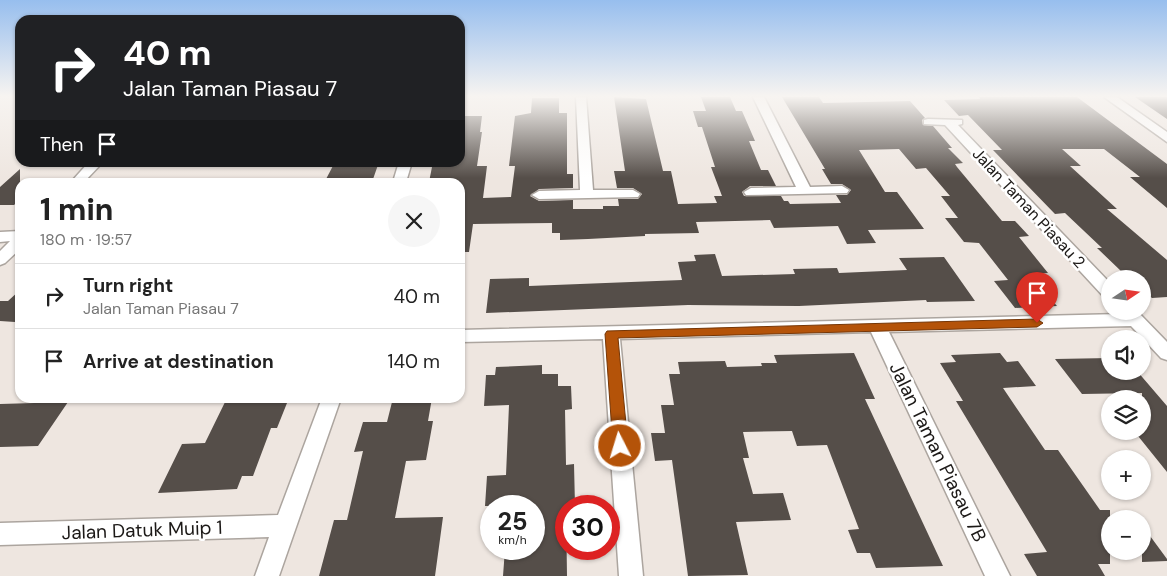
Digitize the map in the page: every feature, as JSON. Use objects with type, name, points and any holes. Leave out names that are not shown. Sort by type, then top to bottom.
[{"type":"street","points":[[583,124],[587,195]]},
{"type":"street","points":[[771,124],[805,191]]},
{"type":"street","name":"Jalan Taman Piasau 2","points":[[956,124],[1101,283]]},
{"type":"street","points":[[1147,124],[1167,138]]},
{"type":"street","points":[[81,178],[92,167]]},
{"type":"street","points":[[751,192],[842,190]]},
{"type":"street","points":[[539,195],[634,194]]},
{"type":"street","points":[[0,237],[15,238]]},
{"type":"street","points":[[0,260],[15,244]]},
{"type":"street","points":[[465,336],[878,328],[1101,317]]},
{"type":"street","points":[[1136,320],[1167,353]]},
{"type":"street","name":"Jalan Taman Piasau 7B","points":[[878,328],[998,576]]},
{"type":"street","points":[[611,334],[631,576]]},
{"type":"street","points":[[267,576],[283,526],[329,403]]},
{"type":"street","name":"Jalan Datuk Muip 1","points":[[0,534],[283,526]]},
{"type":"building","points":[[465,124],[481,124],[480,132],[482,132],[477,166],[487,166],[483,198],[511,197],[515,166],[509,166],[514,124],[567,124],[567,174],[573,174],[573,188],[539,189],[530,196],[539,201],[573,200],[573,209],[603,209],[603,206],[619,206],[618,199],[638,199],[642,194],[633,188],[617,188],[614,171],[625,171],[618,124],[652,124],[663,171],[671,171],[678,204],[717,203],[714,196],[722,196],[711,167],[715,167],[702,127],[698,127],[697,124],[748,124],[755,141],[749,141],[761,170],[768,170],[776,186],[750,186],[742,192],[744,196],[781,196],[784,201],[788,201],[790,204],[841,203],[836,195],[847,195],[851,190],[842,184],[831,184],[822,169],[825,169],[798,124],[923,124],[933,126],[952,148],[948,148],[963,163],[955,164],[957,167],[1002,221],[1015,221],[1029,236],[1019,237],[1048,273],[1029,274],[1057,306],[1015,308],[994,281],[1008,280],[979,243],[964,242],[945,218],[958,218],[941,196],[950,196],[926,168],[916,169],[899,149],[859,150],[885,192],[897,192],[924,229],[868,230],[876,243],[847,244],[838,226],[774,228],[770,220],[696,222],[699,233],[645,234],[645,236],[560,240],[560,233],[552,233],[552,223],[473,224],[469,252],[465,252],[465,178],[430,178],[432,167],[465,167]]},
{"type":"building","points":[[977,124],[1113,124],[1167,164],[1167,208],[1130,177],[1140,177],[1104,149],[1062,149],[1081,166],[1070,166],[1117,209],[1107,209],[1167,260],[1167,297],[1152,298],[1151,270],[1120,270],[1097,248],[1102,248],[1065,213],[1055,214],[993,150],[1002,150]]},
{"type":"building","points":[[332,167],[377,167],[373,178],[327,178]]},
{"type":"building","points":[[20,169],[20,178],[15,178],[14,205],[0,205],[0,187]]},
{"type":"building","points":[[715,254],[722,276],[795,274],[793,269],[837,268],[839,273],[907,270],[899,258],[944,257],[975,301],[927,302],[926,300],[799,306],[688,305],[486,313],[490,279],[529,278],[529,286],[682,280],[678,262],[696,261],[694,255]]},
{"type":"building","points":[[15,295],[15,322],[0,321],[0,301],[8,301]]},
{"type":"building","points":[[854,353],[875,399],[865,399],[943,566],[876,568],[870,553],[857,553],[848,530],[859,529],[827,445],[797,446],[792,431],[743,432],[749,458],[743,458],[753,494],[783,493],[791,520],[736,522],[748,575],[688,576],[672,460],[655,461],[651,433],[665,433],[661,405],[674,405],[669,374],[680,374],[678,362],[725,361],[727,367],[762,366],[761,363],[777,363],[774,355]]},
{"type":"building","points":[[1000,353],[1007,362],[1018,361],[1036,386],[1003,388],[1045,450],[1058,450],[1101,510],[1101,560],[1110,560],[1110,564],[1098,564],[1105,576],[1037,576],[1024,554],[1047,552],[956,401],[963,401],[940,363],[956,362],[951,355]]},
{"type":"building","points":[[1101,358],[1101,380],[1145,380],[1167,406],[1167,472],[1141,440],[1151,440],[1151,390],[1101,390],[1101,394],[1082,394],[1055,359]]},
{"type":"building","points":[[542,365],[542,374],[558,374],[558,386],[571,386],[572,409],[565,410],[566,465],[574,464],[575,495],[555,495],[555,560],[567,560],[567,576],[503,576],[504,560],[545,560],[545,495],[486,495],[487,476],[506,475],[509,405],[484,406],[486,375],[495,375],[496,367]]},
{"type":"building","points":[[67,403],[38,446],[0,447],[0,404]]},
{"type":"building","points":[[225,403],[287,403],[277,428],[271,428],[253,476],[242,476],[237,489],[158,493],[182,444],[205,443]]},
{"type":"building","points":[[392,403],[431,403],[428,421],[433,421],[426,460],[406,461],[395,518],[443,517],[435,576],[319,576],[334,520],[347,520],[363,451],[354,452],[363,422],[387,422]]},
{"type":"building","points":[[1151,537],[1167,561],[1142,562],[1142,560],[1151,560]]},
{"type":"route","points":[[620,446],[611,334],[1037,323]]}]
